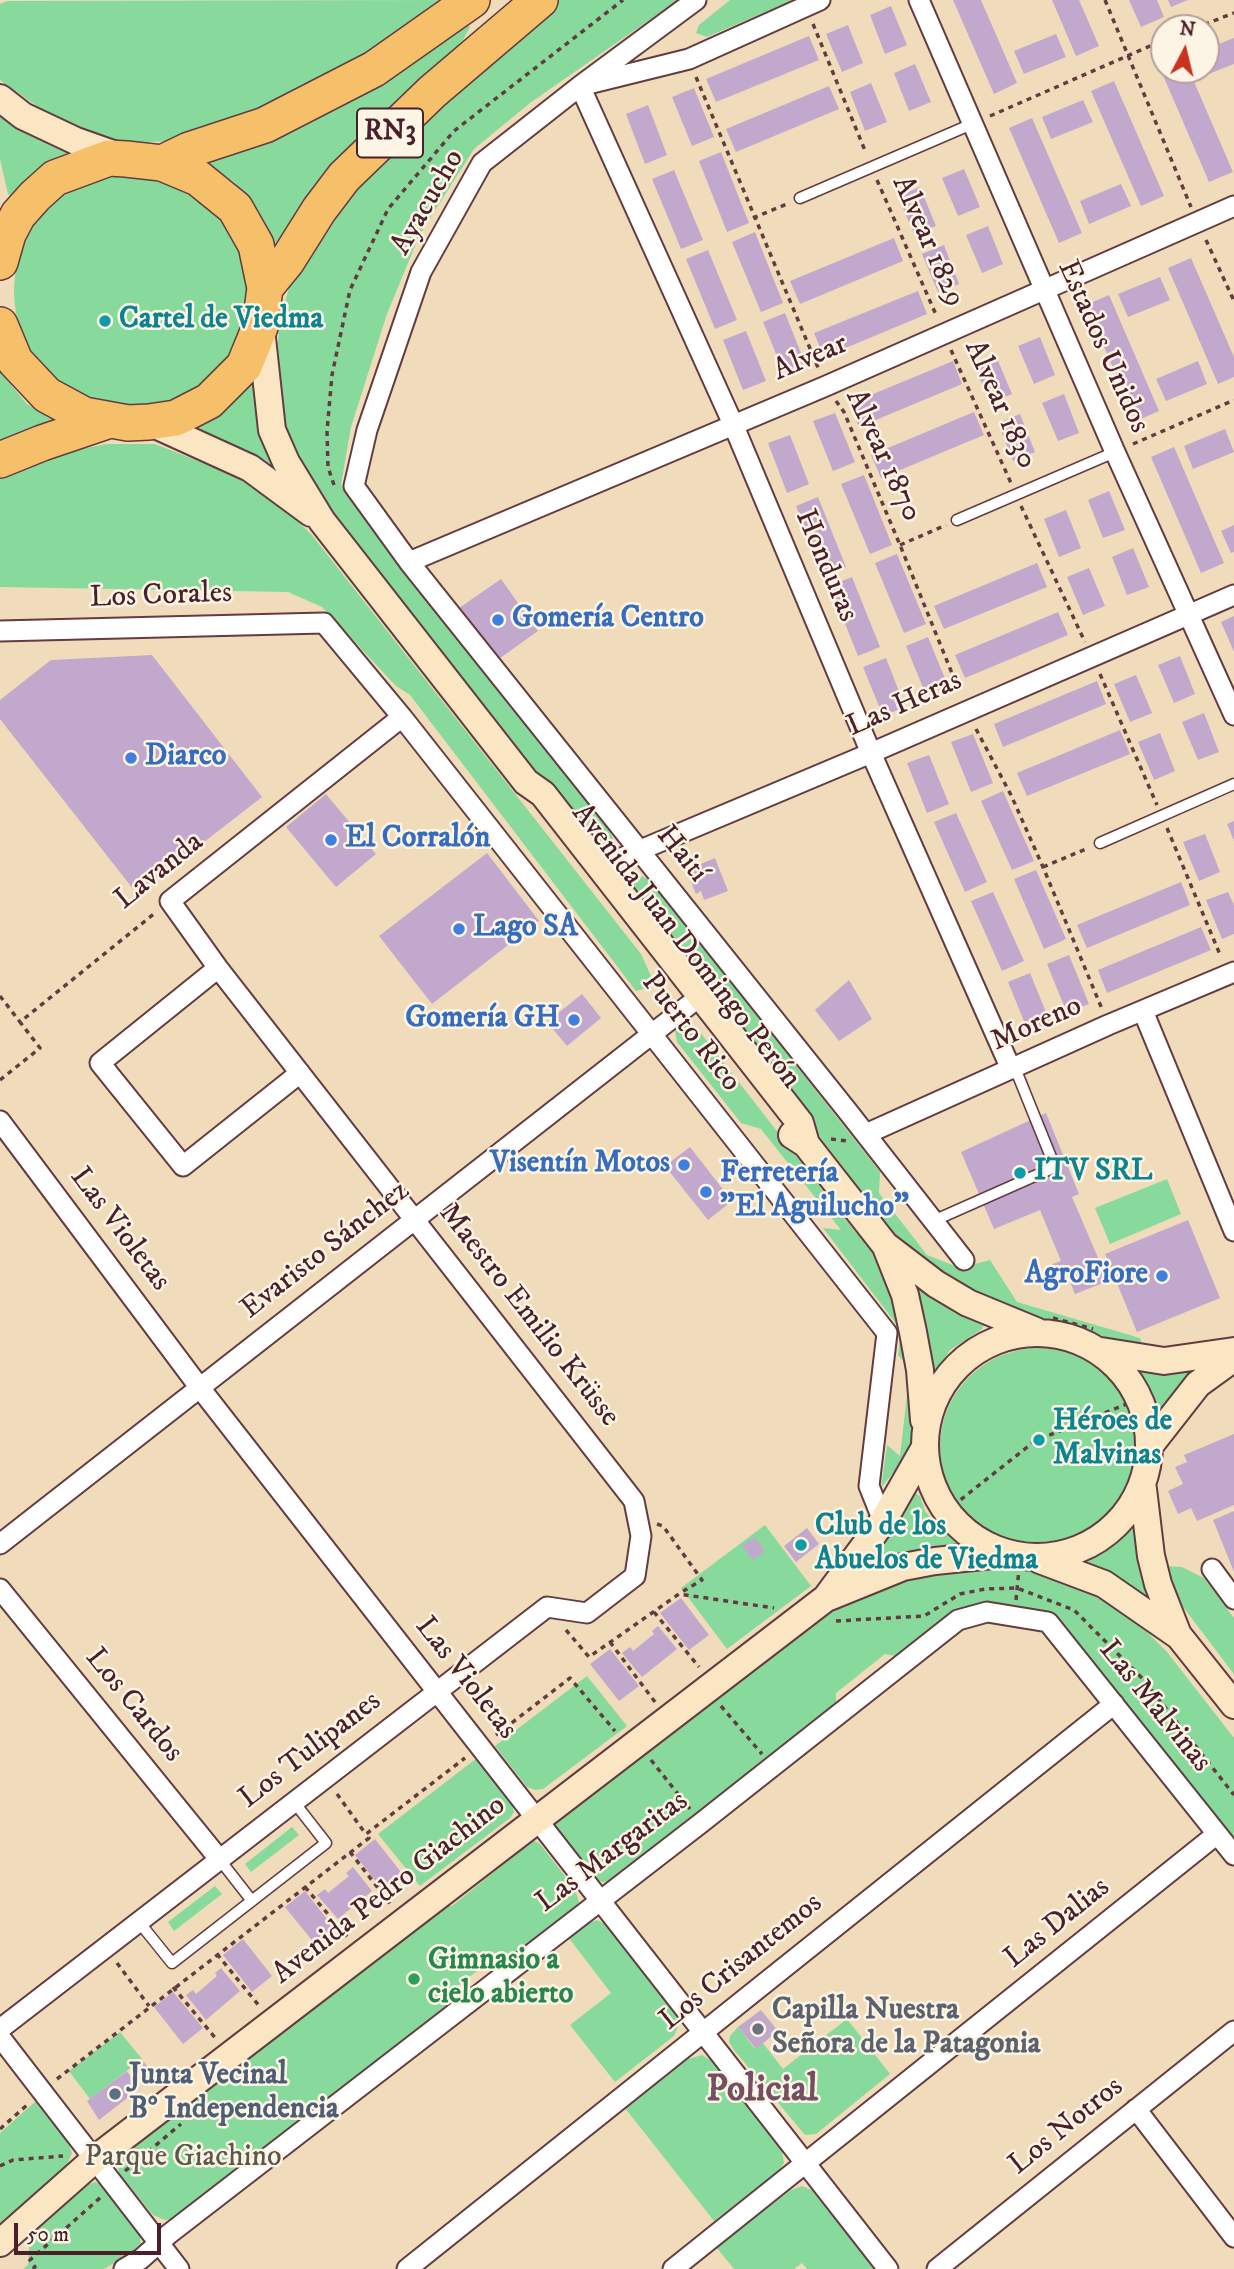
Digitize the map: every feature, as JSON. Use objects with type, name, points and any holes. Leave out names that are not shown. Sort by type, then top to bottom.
[{"type":"highway","name":"RN3","points":[[162,163],[207,143],[265,125],[374,69],[472,0]]},
{"type":"highway","name":"RN3","points":[[265,288],[287,261],[319,209],[344,177],[432,92],[540,0]]},
{"type":"highway","points":[[0,325],[15,361],[47,395],[84,415],[128,423],[149,422],[176,418],[209,401],[244,366],[260,327],[265,288],[256,245],[235,208],[198,178],[162,163],[109,158],[55,178],[35,195],[3,234]]},
{"type":"highway","points":[[0,460],[110,421]]},
{"type":"main road","points":[[0,98],[23,116],[126,159]]},
{"type":"main road","name":"Avenida Juan Domingo Perón","points":[[260,327],[272,430],[286,462],[322,521],[526,782],[543,794],[800,1123],[817,1140],[885,1245],[905,1294],[920,1370],[928,1472],[945,1512]]},
{"type":"main road","name":"Avenida Juan Domingo Perón","points":[[149,422],[250,468],[322,521]]},
{"type":"main road","name":"Avenida Juan Domingo Perón","points":[[526,782],[531,803],[787,1132],[817,1140]]},
{"type":"main road","name":"Avenida Juan Domingo Perón","points":[[885,1245],[936,1284],[968,1303],[1040,1323]]},
{"type":"main road","points":[[1040,1323],[1069,1338],[1101,1341],[1164,1361],[1234,1351]]},
{"type":"main road","name":"Avenida Pedro Giachino","points":[[819,1612],[883,1521],[925,1438],[940,1390],[964,1359],[994,1340],[1040,1323]]},
{"type":"main road","points":[[1101,1341],[1127,1377],[1146,1411],[1151,1444],[1143,1489],[1151,1556],[1158,1584],[1179,1636],[1234,1705]]},
{"type":"main road","points":[[1151,1444],[1198,1384],[1234,1358]]},
{"type":"main road","name":"Avenida Pedro Giachino","points":[[0,2243],[90,2154],[229,2056],[667,1720],[819,1612],[903,1567],[935,1561],[1078,1550],[1108,1534],[1132,1508],[1143,1489]]},
{"type":"main road","points":[[945,1512],[968,1534],[1021,1556],[1104,1584],[1179,1636]]},
{"type":"street","name":"Ayacucho","points":[[345,487],[421,272],[482,163],[696,0]]},
{"type":"street","name":"Estados Unidos","points":[[919,0],[1115,452],[1234,715]]},
{"type":"street","points":[[580,86],[688,59],[813,3]]},
{"type":"street","name":"Honduras","points":[[580,86],[733,424],[872,753],[1013,1068]]},
{"type":"street","name":"Alvear","points":[[409,562],[826,386],[943,332],[1234,206]]},
{"type":"street","name":"Haití","points":[[345,487],[409,562],[964,1260]]},
{"type":"street","name":"Las Heras","points":[[600,866],[872,753],[1234,595]]},
{"type":"street","name":"Los Corales","points":[[0,632],[324,622]]},
{"type":"street","name":"Puerto Rico","points":[[324,622],[402,717],[887,1333],[869,1486],[883,1521]]},
{"type":"street","name":"Lavanda","points":[[170,901],[402,717]]},
{"type":"street","name":"Maestro Emilio Krüsse","points":[[170,901],[218,968],[415,1219],[637,1518]]},
{"type":"street","points":[[218,968],[100,1063],[183,1166],[300,1073]]},
{"type":"street","name":"Moreno","points":[[866,1135],[1108,1025],[1231,973]]},
{"type":"street","name":"Evaristo Sánchez","points":[[0,1544],[689,1005]]},
{"type":"street","points":[[1143,1011],[1234,1230]]},
{"type":"street","name":"Las Violetas","points":[[0,1121],[200,1388],[888,2269]]},
{"type":"street","points":[[547,1606],[587,1613],[635,1576],[637,1518]]},
{"type":"street","points":[[1212,1569],[1234,1599]]},
{"type":"street","name":"Los Cardos","points":[[0,1589],[220,1860]]},
{"type":"street","name":"Los Tulipanes","points":[[0,2029],[547,1606]]},
{"type":"street","name":"Las Margaritas","points":[[124,2269],[141,2259],[158,2243],[598,1900],[701,1823],[958,1620],[987,1612],[1014,1616]]},
{"type":"street","name":"Las Malvinas","points":[[1014,1616],[1048,1622],[1234,1855]]},
{"type":"street","name":"Los Crisantemos","points":[[407,2269],[1114,1704]]},
{"type":"street","name":"Las Dalias","points":[[673,2269],[1217,1834]]},
{"type":"street","name":"Los Notros","points":[[937,2269],[1234,2031]]},
{"type":"street","points":[[0,2037],[179,2269]]},
{"type":"street","points":[[1136,2109],[1234,2237]]},
{"type":"lane","points":[[800,198],[972,124]]},
{"type":"lane","points":[[957,520],[1115,452]]},
{"type":"lane","points":[[1100,843],[1234,784]]},
{"type":"lane","points":[[933,1221],[1055,1167],[1013,1068]]},
{"type":"lane","points":[[139,1922],[172,1963],[326,1843],[294,1802]]},
{"type":"lane","points":[[220,1860],[252,1901]]},
{"type":"path","points":[[345,487],[328,467],[327,431],[332,375],[350,290],[388,209],[454,131],[623,0]]},
{"type":"path","points":[[1105,0],[1234,301]]},
{"type":"path","name":"Alvear 1829","points":[[813,3],[872,169],[943,332]]},
{"type":"path","points":[[972,124],[1150,45]]},
{"type":"path","name":"Alvear 1870","points":[[688,59],[826,386],[844,412],[966,710],[1011,795],[1108,1025]]},
{"type":"path","points":[[753,218],[800,198]]},
{"type":"path","name":"Alvear 1830","points":[[943,332],[1092,656],[1231,973]]},
{"type":"path","points":[[1115,452],[1234,400]]},
{"type":"path","points":[[900,545],[957,520]]},
{"type":"path","points":[[1043,867],[1100,843]]},
{"type":"path","name":"Lavanda","points":[[20,1022],[170,901]]},
{"type":"path","points":[[0,996],[40,1048],[0,1080]]},
{"type":"path","points":[[817,1140],[844,1142],[866,1135]]},
{"type":"path","points":[[1040,1323],[1101,1341]]},
{"type":"path","points":[[945,1512],[1035,1441],[1139,1399]]},
{"type":"path","points":[[547,1606],[589,1657],[702,1580],[663,1526],[637,1518]]},
{"type":"path","points":[[1014,1616],[1021,1556]]},
{"type":"path","points":[[679,1594],[819,1612],[837,1620],[924,1616],[960,1594],[985,1589],[1017,1588],[1074,1610],[1142,1678],[1234,1795]]},
{"type":"path","points":[[610,1642],[667,1720]]},
{"type":"path","points":[[366,1834],[570,1678],[623,1740],[648,1757],[701,1823]]},
{"type":"path","points":[[0,2129],[42,2091],[173,1987],[369,1838],[325,1778]]},
{"type":"path","points":[[350,1852],[404,1922]]},
{"type":"path","points":[[305,1887],[362,1954]]},
{"type":"path","points":[[106,1948],[149,2006]]},
{"type":"path","points":[[217,1954],[273,2022]]},
{"type":"path","points":[[173,1987],[229,2056]]},
{"type":"path","points":[[33,2269],[35,2267],[30,2260],[113,2184],[132,2163],[187,2119]]},
{"type":"path","points":[[0,2166],[13,2160],[90,2154]]},
{"type":"green space","points":[[450,0],[365,61],[244,120],[172,141],[127,143],[89,132],[41,109],[0,80],[0,4],[7,1]]},
{"type":"green space","points":[[558,0],[678,0],[530,103],[474,149],[420,234],[387,314],[351,427],[341,485],[609,830],[614,841],[608,849],[597,848],[585,839],[344,532],[305,469],[285,427],[277,359],[279,324],[292,277],[364,177]]},
{"type":"green space","points":[[730,0],[793,0],[707,37],[696,33],[699,25]]},
{"type":"green space","points":[[468,25],[470,27],[463,40],[429,74],[280,248],[273,241],[250,200],[234,182],[206,162],[454,29]]},
{"type":"green space","points":[[0,111],[73,153],[12,198],[8,194],[0,159]]},
{"type":"green space","points":[[132,173],[177,182],[207,200],[223,216],[245,257],[250,291],[241,336],[223,366],[207,382],[166,404],[132,409],[87,400],[57,382],[41,366],[19,325],[14,291],[23,246],[41,216],[57,200],[98,178]]},
{"type":"green space","points":[[0,365],[7,380],[27,404],[56,420],[0,440]]},
{"type":"green space","points":[[255,372],[278,473],[197,427],[199,421]]},
{"type":"green space","points":[[106,444],[155,444],[231,474],[283,507],[311,534],[641,954],[651,976],[647,988],[636,991],[410,695],[396,686],[322,607],[288,592],[0,587],[0,474],[23,461]]},
{"type":"green space","points":[[642,876],[652,882],[880,1172],[879,1193],[927,1255],[960,1268],[990,1260],[1017,1302],[1140,1338],[1143,1347],[1044,1320],[969,1294],[893,1238],[871,1213],[845,1169],[633,900],[628,889],[632,879]]},
{"type":"green space","points":[[687,1022],[696,1027],[856,1233],[871,1241],[881,1259],[896,1296],[905,1330],[914,1374],[917,1419],[912,1440],[902,1461],[881,1488],[887,1445],[900,1456],[910,1369],[898,1355],[901,1330],[823,1228],[841,1230],[761,1129],[741,1123],[677,1042],[675,1031],[679,1024]]},
{"type":"green space","points":[[1167,1179],[1181,1214],[1110,1244],[1095,1208]]},
{"type":"green space","points":[[905,1271],[985,1323],[982,1329],[950,1350],[936,1371],[929,1372]]},
{"type":"green space","points":[[1039,1348],[1077,1356],[1109,1377],[1130,1409],[1138,1447],[1130,1485],[1109,1517],[1077,1538],[1039,1546],[1001,1538],[969,1517],[948,1485],[940,1447],[948,1409],[969,1377],[1001,1356]]},
{"type":"green space","points":[[1204,1364],[1159,1416],[1155,1412],[1145,1381],[1135,1370],[1135,1366]]},
{"type":"green space","points":[[915,1493],[920,1496],[925,1511],[961,1548],[864,1569],[864,1565],[884,1543],[901,1518]]},
{"type":"green space","points":[[1135,1519],[1154,1605],[1083,1564],[1085,1560],[1114,1542]]},
{"type":"green space","points":[[765,1525],[811,1586],[727,1649],[681,1588]]},
{"type":"green space","points":[[1164,1566],[1182,1567],[1204,1578],[1234,1618],[1234,1674],[1177,1599]]},
{"type":"green space","points":[[980,1567],[1018,1568],[1046,1574],[1097,1593],[1138,1623],[1167,1652],[1234,1738],[1234,1839],[1058,1621],[995,1605],[901,1657],[885,1654],[836,1693],[836,1708],[614,1881],[602,1882],[591,1876],[557,1834],[555,1821],[562,1809],[839,1606],[903,1580],[938,1571]]},
{"type":"green space","points":[[587,1676],[627,1726],[543,1789],[527,1787],[495,1746]]},
{"type":"green space","points":[[477,1758],[512,1804],[514,1812],[510,1818],[420,1886],[378,1834]]},
{"type":"green space","points":[[292,1827],[299,1835],[251,1872],[245,1864]]},
{"type":"green space","name":"Parque Giachino","points":[[531,1839],[540,1844],[575,1889],[579,1902],[571,1913],[504,1964],[489,1962],[451,1991],[450,2007],[178,2219],[165,2220],[153,2215],[119,2173],[117,2160],[124,2148],[438,1906],[452,1906],[519,1852],[521,1841]]},
{"type":"green space","points":[[215,1886],[222,1894],[174,1931],[168,1922]]},
{"type":"green space","points":[[597,1920],[609,1926],[677,2015],[678,2027],[674,2036],[615,2082],[570,2025],[611,1993],[568,1937],[583,1925]]},
{"type":"green space","points":[[847,2019],[890,2074],[816,2134],[805,2135],[734,2050],[729,2042],[730,2036],[738,2027],[755,2049],[763,2043],[783,2069]]},
{"type":"green space","points":[[120,2032],[142,2059],[90,2099],[69,2071]]},
{"type":"green space","points":[[702,2055],[712,2061],[782,2151],[784,2163],[778,2172],[714,2221],[625,2108],[688,2059]]},
{"type":"green space","points":[[37,2100],[67,2140],[72,2153],[67,2165],[0,2223],[0,2133]]},
{"type":"green space","name":"Parque Giachino","points":[[95,2182],[105,2186],[139,2229],[141,2244],[104,2269],[23,2269],[28,2265],[30,2232],[84,2186]]},
{"type":"green space","points":[[802,2186],[814,2191],[875,2269],[807,2269],[802,2263],[794,2269],[734,2269],[716,2247],[791,2190]]},
{"type":"building","points":[[953,0],[981,0],[1017,83],[994,94]]},
{"type":"building","points":[[1052,0],[1079,0],[1099,46],[1076,56]]},
{"type":"building","points":[[1129,0],[1157,0],[1163,14],[1150,14],[1150,23],[1141,27]]},
{"type":"building","points":[[1168,0],[1188,0],[1171,7]]},
{"type":"building","points":[[891,6],[907,45],[885,54],[870,15]]},
{"type":"building","points":[[848,25],[863,63],[842,72],[826,34]]},
{"type":"building","points":[[1056,34],[1066,57],[1024,74],[1014,51]]},
{"type":"building","points":[[809,36],[819,60],[716,102],[706,79]]},
{"type":"building","points":[[1234,38],[1234,64],[1220,70],[1220,44]]},
{"type":"building","points":[[915,64],[931,102],[909,111],[894,73]]},
{"type":"building","points":[[1114,81],[1164,196],[1141,206],[1091,91]]},
{"type":"building","points":[[871,83],[887,122],[865,131],[850,92]]},
{"type":"building","points":[[1167,84],[1195,84],[1233,172],[1209,182]]},
{"type":"building","points":[[829,86],[839,109],[736,152],[726,129]]},
{"type":"building","points":[[694,88],[714,137],[692,146],[672,97]]},
{"type":"building","points":[[1083,100],[1093,122],[1051,139],[1042,117]]},
{"type":"building","points":[[648,105],[667,155],[645,164],[626,114]]},
{"type":"building","points":[[1032,118],[1082,233],[1059,243],[1009,128]]},
{"type":"building","points":[[721,152],[749,223],[727,232],[699,161]]},
{"type":"building","points":[[964,169],[980,207],[958,216],[942,178]]},
{"type":"building","points":[[674,170],[703,240],[681,249],[652,179]]},
{"type":"building","points":[[1121,184],[1131,206],[1089,224],[1080,201]]},
{"type":"building","points":[[920,187],[936,226],[914,234],[898,196]]},
{"type":"building","points":[[988,226],[1003,264],[982,273],[966,235]]},
{"type":"building","points":[[755,232],[783,303],[761,312],[732,242]]},
{"type":"building","points":[[894,238],[903,261],[800,304],[790,281]]},
{"type":"building","points":[[944,245],[959,284],[938,292],[922,254]]},
{"type":"building","points":[[708,250],[737,320],[715,329],[686,259]]},
{"type":"building","points":[[1191,258],[1234,357],[1234,377],[1218,384],[1168,268]]},
{"type":"building","points":[[1160,277],[1170,300],[1128,317],[1118,294]]},
{"type":"building","points":[[918,291],[927,314],[824,357],[814,333]]},
{"type":"building","points":[[1109,295],[1159,411],[1136,421],[1086,305]]},
{"type":"building","points":[[785,313],[805,363],[783,371],[763,322]]},
{"type":"building","points":[[746,331],[766,381],[743,390],[723,340]]},
{"type":"building","points":[[1040,337],[1055,375],[1034,384],[1018,346]]},
{"type":"building","points":[[996,356],[1012,394],[990,403],[974,365]]},
{"type":"building","points":[[953,361],[962,384],[859,427],[849,404]]},
{"type":"building","points":[[1198,361],[1207,384],[1166,401],[1156,379]]},
{"type":"building","points":[[1064,394],[1079,433],[1058,441],[1042,403]]},
{"type":"building","points":[[974,412],[984,435],[881,478],[871,455]]},
{"type":"building","points":[[835,413],[855,462],[833,471],[813,421]]},
{"type":"building","points":[[1020,414],[1035,452],[1013,461],[998,423]]},
{"type":"building","points":[[1225,429],[1234,452],[1193,469],[1184,446]]},
{"type":"building","points":[[790,435],[809,484],[787,493],[768,443]]},
{"type":"building","points":[[1174,447],[1224,563],[1201,573],[1151,457]]},
{"type":"building","points":[[864,475],[892,545],[870,554],[841,484]]},
{"type":"building","points":[[1109,491],[1125,530],[1103,538],[1088,500]]},
{"type":"building","points":[[818,497],[846,567],[824,576],[796,506]]},
{"type":"building","points":[[1066,510],[1081,548],[1059,557],[1044,519]]},
{"type":"building","points":[[1234,525],[1234,552],[1231,553],[1221,531]]},
{"type":"building","points":[[1133,548],[1149,587],[1127,595],[1112,557]]},
{"type":"building","points":[[897,554],[926,624],[904,633],[875,563]]},
{"type":"building","points":[[1037,563],[1047,587],[944,629],[934,606]]},
{"type":"building","points":[[1089,568],[1105,606],[1083,615],[1067,577]]},
{"type":"building","points":[[852,577],[880,647],[858,656],[830,586]]},
{"type":"building","name":"Gomería Centro","points":[[501,579],[538,631],[496,661],[459,608]]},
{"type":"building","points":[[1058,612],[1068,635],[965,678],[955,655]]},
{"type":"building","points":[[1234,616],[1234,652],[1221,622]]},
{"type":"building","points":[[928,637],[948,686],[926,695],[906,646]]},
{"type":"building","name":"Diarco","points":[[152,655],[262,797],[137,894],[0,719],[0,700],[51,660]]},
{"type":"building","points":[[1180,656],[1195,694],[1174,703],[1158,665]]},
{"type":"building","points":[[886,658],[905,707],[883,716],[863,667]]},
{"type":"building","points":[[1136,675],[1152,713],[1130,722],[1114,684]]},
{"type":"building","points":[[1097,681],[1106,704],[1003,747],[994,724]]},
{"type":"building","points":[[1204,713],[1219,752],[1198,760],[1182,722]]},
{"type":"building","points":[[1120,730],[1130,754],[1027,796],[1017,773]]},
{"type":"building","points":[[1160,733],[1175,771],[1154,780],[1138,742]]},
{"type":"building","points":[[973,734],[993,783],[971,792],[951,742]]},
{"type":"building","points":[[929,755],[949,804],[927,813],[907,763]]},
{"type":"building","points":[[1003,791],[1034,861],[1012,870],[981,801]]},
{"type":"building","name":"El Corralón","points":[[326,794],[376,854],[336,887],[286,827]]},
{"type":"building","points":[[956,813],[987,882],[965,892],[934,822]]},
{"type":"building","points":[[1234,821],[1234,841],[1227,824]]},
{"type":"building","points":[[1205,834],[1220,872],[1199,881],[1183,842]]},
{"type":"building","name":"Lago SA","points":[[487,853],[539,921],[432,1004],[379,936]]},
{"type":"building","points":[[715,858],[728,891],[704,900],[701,891],[696,894],[686,870]]},
{"type":"building","points":[[1036,870],[1066,939],[1044,949],[1014,879]]},
{"type":"building","points":[[1181,882],[1190,905],[1087,948],[1077,925]]},
{"type":"building","points":[[993,892],[1024,961],[1002,971],[971,901]]},
{"type":"building","points":[[1228,892],[1234,905],[1234,934],[1222,939],[1206,900]]},
{"type":"building","points":[[1201,927],[1211,950],[1107,993],[1098,970]]},
{"type":"building","points":[[1069,955],[1089,1004],[1067,1013],[1047,964]]},
{"type":"building","points":[[1030,973],[1050,1022],[1028,1031],[1008,982]]},
{"type":"building","points":[[849,980],[872,1019],[839,1041],[815,1010]]},
{"type":"building","name":"Gomería GH","points":[[582,994],[601,1018],[567,1046],[547,1022]]},
{"type":"building","name":"ITV SRL","points":[[1046,1113],[1079,1194],[1072,1197],[1108,1281],[1075,1294],[1066,1272],[1055,1277],[1050,1265],[1061,1261],[1040,1210],[994,1229],[961,1152]]},
{"type":"building","name":"Ferretería \"El Aguilucho\"","points":[[690,1147],[732,1201],[708,1220],[665,1166]]},
{"type":"building","name":"AgroFiore","points":[[1188,1220],[1220,1298],[1137,1332],[1105,1254]]},
{"type":"building","points":[[1234,1434],[1234,1505],[1197,1521],[1191,1508],[1178,1514],[1168,1491],[1183,1484],[1175,1467],[1187,1462],[1184,1455]]},
{"type":"building","points":[[1234,1511],[1234,1572],[1213,1520]]},
{"type":"building","name":"Club de los Abuelos de Viedma","points":[[807,1528],[819,1544],[796,1562],[784,1546]]},
{"type":"building","points":[[755,1537],[765,1551],[753,1560],[742,1546]]},
{"type":"building","points":[[681,1598],[709,1635],[689,1650],[660,1613]]},
{"type":"building","points":[[658,1626],[677,1649],[642,1677],[622,1653],[630,1647],[633,1651],[654,1634],[652,1631]]},
{"type":"building","points":[[610,1649],[639,1686],[619,1701],[590,1664]]},
{"type":"building","points":[[375,1839],[404,1876],[384,1892],[355,1855]]},
{"type":"building","points":[[353,1867],[372,1891],[338,1919],[317,1895],[325,1889],[328,1893],[349,1876],[346,1873]]},
{"type":"building","points":[[305,1891],[334,1928],[315,1944],[285,1907]]},
{"type":"building","points":[[243,1939],[272,1976],[252,1992],[223,1955]]},
{"type":"building","points":[[221,1968],[240,1991],[206,2020],[186,1995],[193,1990],[196,1994],[217,1976],[215,1973]]},
{"type":"building","points":[[173,1992],[203,2028],[183,2044],[154,2007]]},
{"type":"building","name":"Capilla Nuestra Señora de la Patagonia","points":[[761,2010],[778,2031],[756,2049],[738,2027]]},
{"type":"building","points":[[144,2062],[153,2075],[143,2081],[134,2068]]},
{"type":"building","name":"Junta Vecinal B° Independencia","points":[[127,2071],[139,2089],[99,2120],[87,2101]]},
{"type":"place","name":"Cartel de Viedma","points":[[105,321]]},
{"type":"place","name":"Gomería Centro","points":[[498,620]]},
{"type":"place","name":"Diarco","points":[[131,758]]},
{"type":"place","name":"El Corralón","points":[[331,840]]},
{"type":"place","name":"Lago SA","points":[[459,929]]},
{"type":"place","name":"Gomería GH","points":[[574,1020]]},
{"type":"place","name":"Visentín Motos","points":[[684,1165]]},
{"type":"place","name":"ITV SRL","points":[[1020,1173]]},
{"type":"place","name":"Ferretería \"El Aguilucho\"","points":[[706,1192]]},
{"type":"place","name":"AgroFiore","points":[[1162,1276]]},
{"type":"place","name":"Héroes de Malvinas","points":[[1039,1440]]},
{"type":"place","name":"Club de los Abuelos de Viedma","points":[[801,1545]]},
{"type":"place","name":"Gimnasio a cielo abierto","points":[[414,1979]]},
{"type":"place","name":"Capilla Nuestra Señora de la Patagonia","points":[[758,2029]]},
{"type":"place","name":"Junta Vecinal B° Independencia","points":[[115,2094]]},
{"type":"district","name":"Policial","points":[[762,2092]]}]
